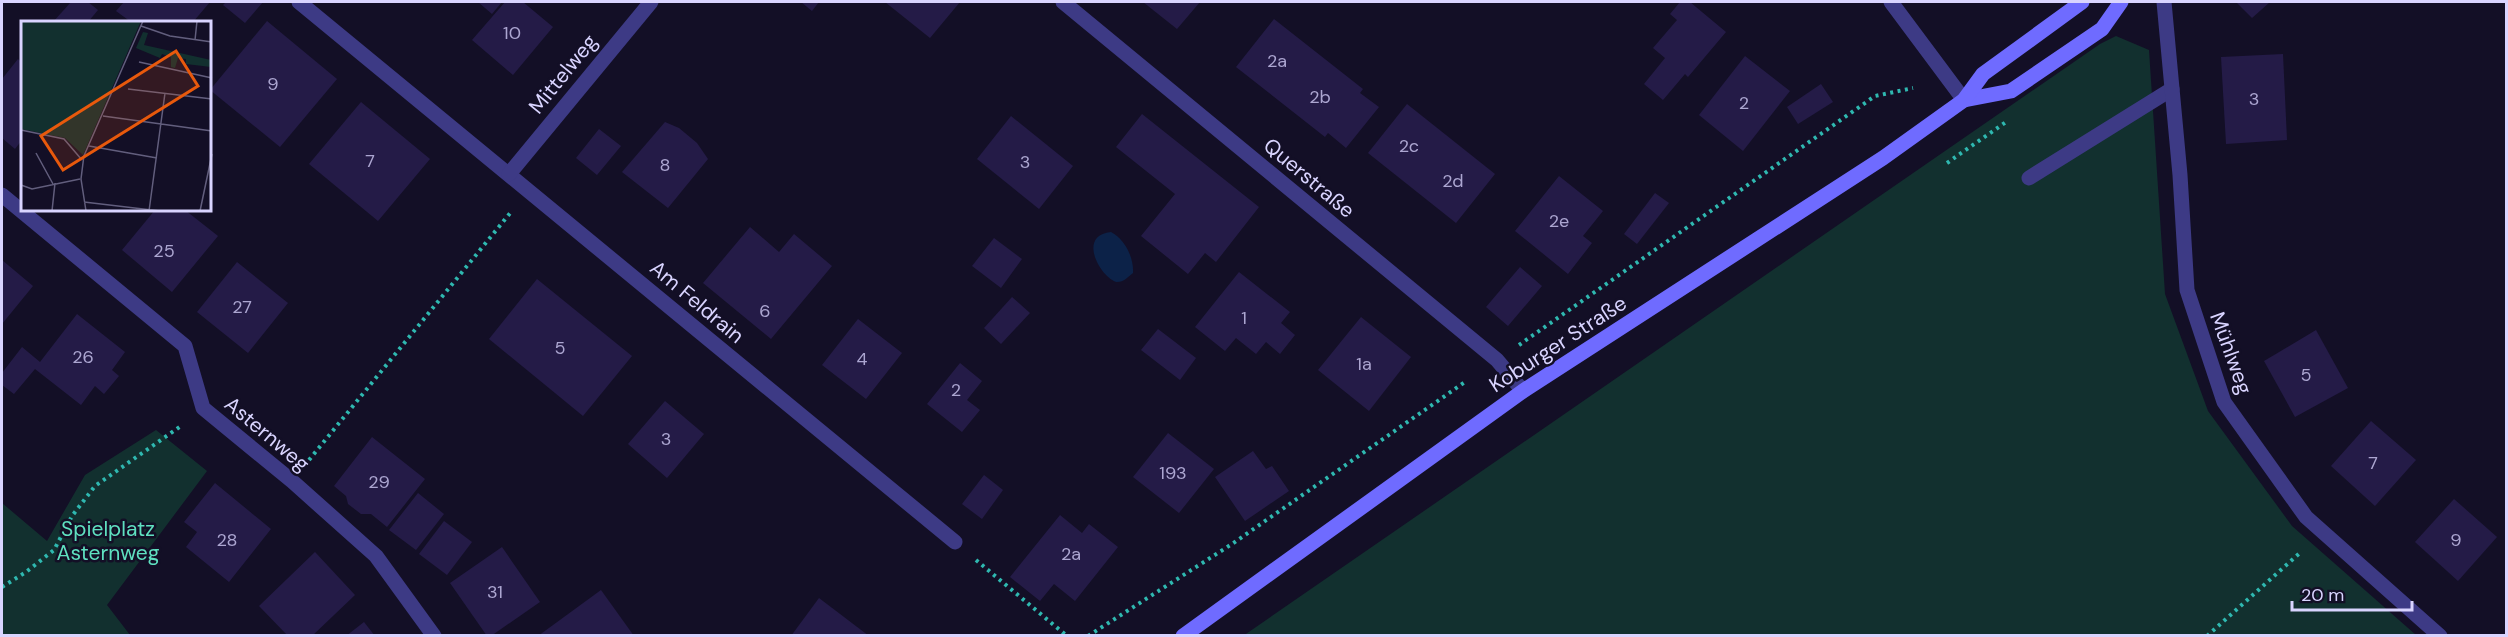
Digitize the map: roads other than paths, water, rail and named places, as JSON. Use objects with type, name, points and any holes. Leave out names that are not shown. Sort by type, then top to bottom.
[{"type":"main road","name":"Koburger Straße","points":[[1183,636],[1523,391],[1873,164],[1964,100],[1983,75],[2082,2]]},
{"type":"main road","name":"Koburger Straße","points":[[1964,100],[2011,91],[2102,29],[2121,2]]},
{"type":"street","name":"Am Feldrain","points":[[299,2],[955,542]]},
{"type":"street","name":"Mittelweg","points":[[509,174],[651,2]]},
{"type":"street","name":"Querstraße","points":[[1063,2],[1497,360],[1523,391]]},
{"type":"street","points":[[1891,2],[1964,100]]},
{"type":"street","name":"Mühlweg","points":[[2164,2],[2187,290],[2224,402],[2306,518],[2439,636]]},
{"type":"street","points":[[2029,178],[2172,89]]},
{"type":"street","name":"Asternweg","points":[[2,195],[21,211]]},
{"type":"street","name":"Asternweg","points":[[23,212],[185,346],[203,408],[292,481],[376,556],[434,636]]},
{"type":"water","points":[[1111,232],[1128,249],[1132,261],[1133,273],[1119,282],[1105,274],[1095,258],[1093,249],[1100,235]]},
{"type":"park label","name":"Spielplatz Asternweg","points":[[108,541]]}]
